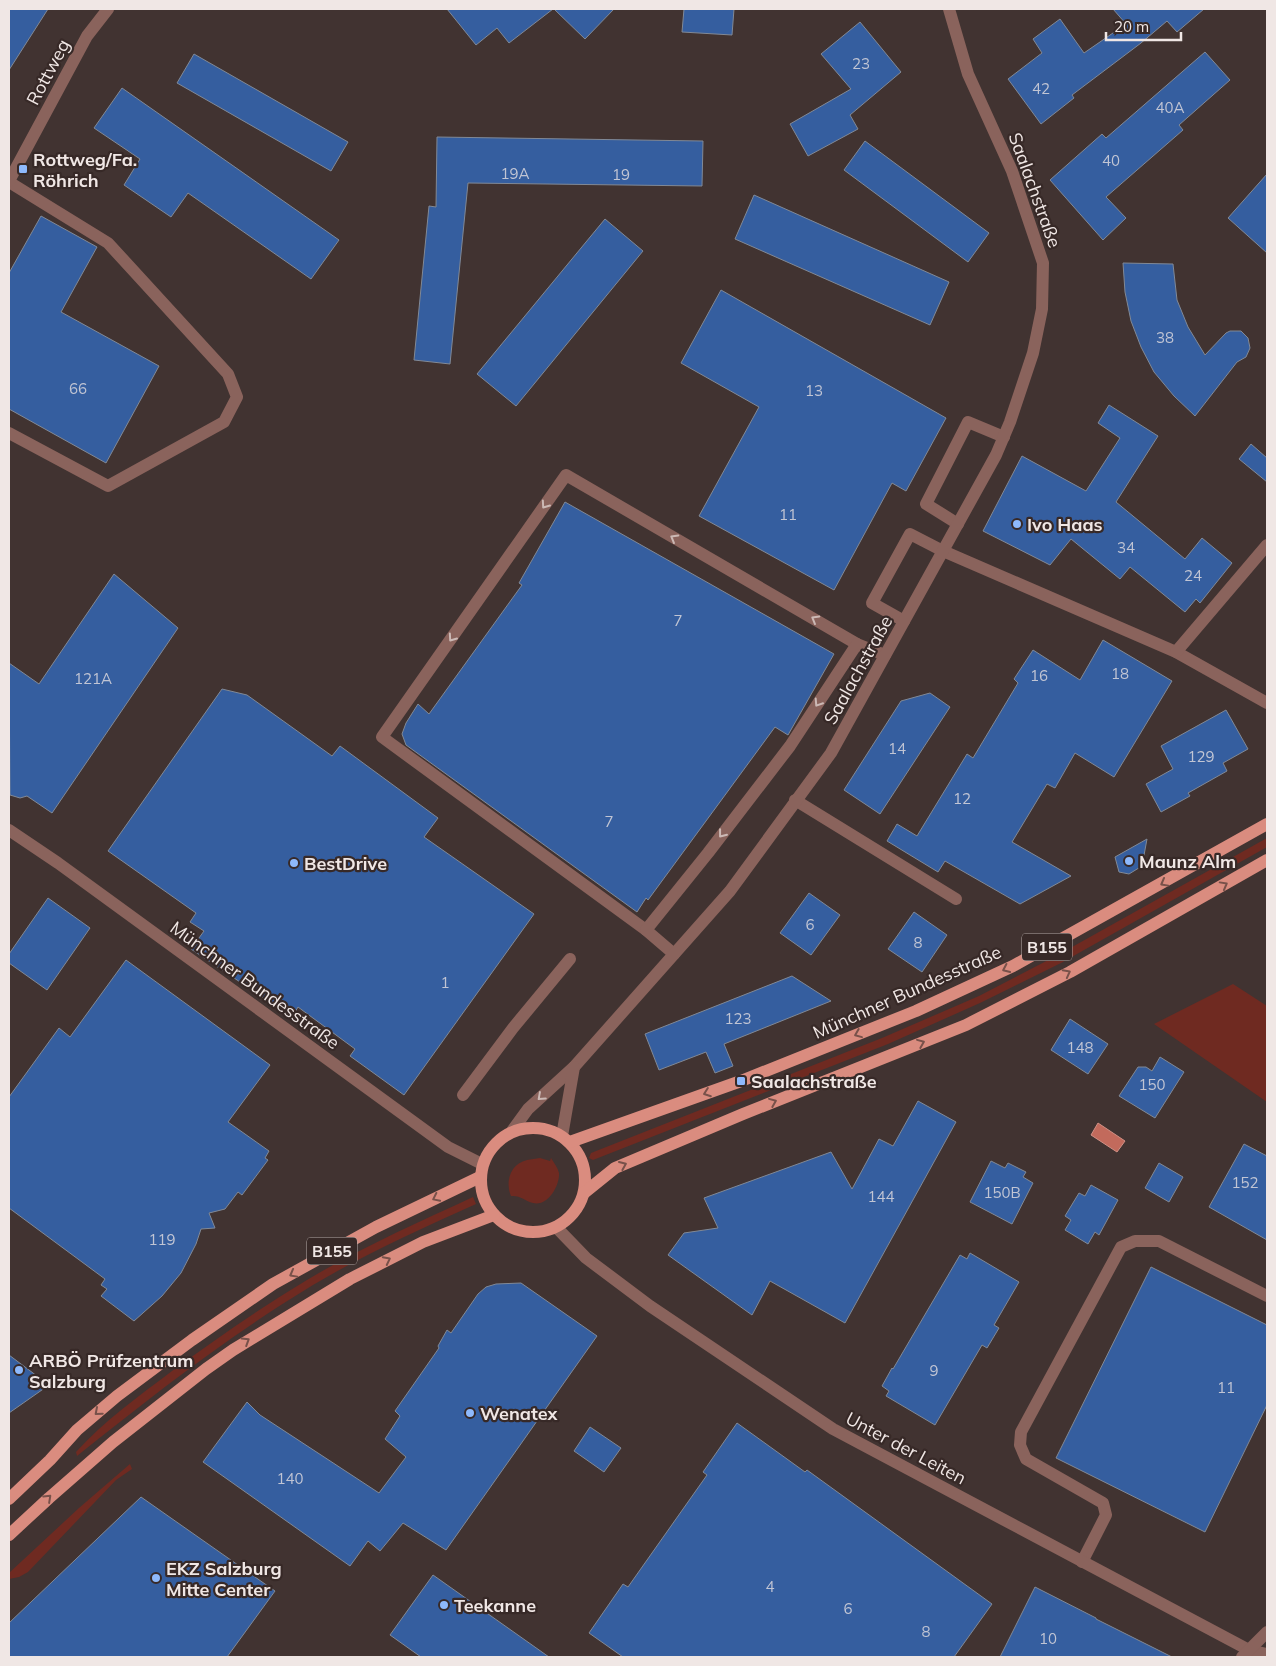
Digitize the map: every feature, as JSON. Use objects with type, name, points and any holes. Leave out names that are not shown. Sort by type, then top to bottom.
[{"type":"main road","name":"Münchner Bundesstraße","points":[[566,1139],[741,1081],[916,1011],[1013,966],[1267,824]]},
{"type":"main road","name":"B155","points":[[584,1193],[615,1168],[966,1024],[1070,972],[1267,860]]},
{"type":"main road","points":[[529,1127],[546,1128],[566,1139],[581,1157],[586,1175],[584,1193],[578,1207],[556,1227],[540,1232],[523,1232],[507,1226],[494,1215],[486,1204],[481,1191],[480,1177],[482,1164],[489,1150],[499,1139],[512,1131],[529,1127]]},
{"type":"main road","name":"B155","points":[[9,1499],[50,1460],[77,1430],[117,1396],[192,1340],[273,1284],[376,1227],[480,1177]]},
{"type":"main road","name":"B155","points":[[9,1535],[113,1442],[233,1350],[358,1275],[422,1242],[494,1215]]},
{"type":"street","name":"Rottweg","points":[[9,181],[87,36],[108,9]]},
{"type":"street","name":"Saalachstraße","points":[[512,1131],[528,1109],[574,1067],[730,891],[831,753],[944,551],[1004,437],[1033,353],[1042,309],[1044,263],[1012,171],[968,74],[949,9]]},
{"type":"street","points":[[9,181],[108,243],[228,374],[237,397],[224,422],[108,486],[9,433]]},
{"type":"street","points":[[958,524],[926,504],[968,422],[1004,437]]},
{"type":"street","points":[[674,954],[646,930],[382,737],[566,475],[857,644],[885,655]]},
{"type":"street","points":[[904,621],[872,603],[910,534],[944,551],[1176,652],[1267,704]]},
{"type":"street","points":[[1176,652],[1267,545]]},
{"type":"street","points":[[646,930],[790,746],[857,644]]},
{"type":"street","points":[[795,800],[956,899]]},
{"type":"street","name":"Münchner Bundesstraße","points":[[9,830],[66,869],[448,1147],[482,1164]]},
{"type":"street","points":[[463,1095],[513,1028],[570,959]]},
{"type":"street","points":[[566,1139],[574,1067]]},
{"type":"street","name":"Unter der Leiten","points":[[556,1227],[586,1258],[650,1306],[833,1429],[1082,1562],[1246,1654],[1267,1654]]},
{"type":"street","points":[[1082,1562],[1106,1515],[1103,1503],[1026,1459],[1020,1445],[1021,1432],[1121,1247],[1135,1241],[1159,1241],[1267,1296]]},
{"type":"street","points":[[1246,1654],[1267,1632]]},
{"type":"shaded area","points":[[1267,838],[1267,847],[1061,963],[980,1003],[888,1044],[593,1160],[589,1158],[591,1153],[882,1038],[979,996],[1056,956]]},
{"type":"shaded area","points":[[1233,984],[1267,1006],[1267,1102],[1154,1024]]},
{"type":"shaded area","points":[[1098,1123],[1125,1141],[1117,1152],[1091,1135]]},
{"type":"shaded area","points":[[540,1158],[550,1161],[551,1158],[559,1173],[559,1178],[552,1194],[544,1202],[538,1203],[530,1202],[517,1196],[511,1196],[509,1180],[510,1174],[516,1165],[527,1160]]},
{"type":"shaded area","points":[[473,1197],[476,1204],[393,1242],[282,1304],[192,1366],[77,1456],[76,1452],[122,1409],[172,1371],[255,1313],[347,1257]]},
{"type":"shaded area","points":[[130,1464],[132,1469],[116,1480],[28,1572],[19,1577],[9,1579],[9,1573]]},
{"type":"building","points":[[9,9],[48,9],[9,70]]},
{"type":"building","points":[[447,9],[553,9],[509,43],[497,28],[476,45]]},
{"type":"building","points":[[554,9],[614,9],[585,39]]},
{"type":"building","points":[[684,9],[734,9],[732,35],[682,32]]},
{"type":"building","points":[[1113,9],[1204,9],[1177,32],[1167,21],[1072,95],[1074,98],[1041,124],[1008,79],[1042,53],[1033,39],[1060,19],[1084,53],[1126,24]]},
{"type":"building","points":[[860,22],[901,72],[850,115],[858,129],[808,156],[790,124],[851,89],[821,54]]},
{"type":"building","points":[[1205,52],[1230,80],[1179,125],[1183,130],[1106,197],[1126,218],[1103,240],[1050,180],[1102,134],[1106,138]]},
{"type":"building","points":[[194,54],[348,142],[331,171],[177,83]]},
{"type":"building","points":[[122,88],[339,240],[311,279],[188,193],[171,217],[124,185],[140,159],[94,128]]},
{"type":"building","points":[[437,137],[703,141],[702,186],[468,183],[450,364],[414,360],[429,206],[436,207]]},
{"type":"building","points":[[865,141],[989,233],[968,262],[844,170]]},
{"type":"building","points":[[1267,174],[1267,253],[1228,218]]},
{"type":"building","points":[[754,195],[949,282],[930,325],[735,239]]},
{"type":"building","points":[[41,216],[97,247],[61,312],[159,366],[106,463],[9,409],[9,273]]},
{"type":"building","points":[[605,219],[643,251],[516,406],[477,374]]},
{"type":"building","points":[[1123,263],[1173,264],[1177,300],[1188,327],[1205,355],[1230,331],[1241,331],[1248,338],[1250,348],[1246,357],[1237,362],[1195,416],[1174,396],[1154,372],[1141,347],[1131,321],[1125,292]]},
{"type":"building","points":[[721,290],[946,418],[906,491],[892,483],[834,590],[699,516],[759,407],[681,363]]},
{"type":"building","points":[[1109,405],[1158,436],[1116,502],[1185,559],[1202,538],[1232,563],[1200,603],[1196,599],[1185,612],[1130,567],[1120,579],[1071,539],[1050,565],[983,531],[1022,456],[1086,491],[1120,438],[1098,423]]},
{"type":"building","points":[[1251,444],[1267,458],[1267,482],[1239,459]]},
{"type":"building","points":[[565,502],[834,654],[788,735],[775,727],[648,900],[646,898],[637,912],[406,745],[402,734],[406,723],[418,704],[429,714],[522,585],[519,583]]},
{"type":"building","points":[[114,574],[178,628],[52,813],[27,796],[20,798],[10,795],[9,663],[39,684]]},
{"type":"building","points":[[1103,640],[1172,681],[1114,777],[1075,753],[1055,788],[1047,784],[1012,842],[1071,876],[1020,904],[945,861],[938,872],[887,841],[897,824],[917,836],[967,754],[973,758],[1018,683],[1014,679],[1033,650],[1080,680]]},
{"type":"building","name":"BestDrive","points":[[222,689],[247,695],[332,756],[340,746],[438,818],[424,837],[534,914],[404,1095],[350,1056],[355,1049],[298,1007],[292,1017],[191,949],[204,931],[190,922],[196,913],[108,851]]},
{"type":"building","points":[[930,693],[950,707],[880,814],[844,790],[901,701]]},
{"type":"building","points":[[1226,710],[1248,749],[1223,763],[1227,771],[1188,793],[1190,796],[1161,812],[1146,784],[1173,769],[1161,746]]},
{"type":"building","name":"Maunz Alm","points":[[1147,839],[1142,866],[1129,874],[1119,872],[1115,857]]},
{"type":"building","points":[[809,893],[840,915],[811,955],[780,933]]},
{"type":"building","points":[[48,898],[90,928],[47,990],[9,963],[9,954]]},
{"type":"building","points":[[914,912],[947,935],[922,972],[888,949]]},
{"type":"building","points":[[126,960],[270,1065],[228,1122],[269,1151],[265,1158],[268,1160],[242,1195],[238,1192],[225,1209],[209,1213],[215,1228],[201,1229],[196,1244],[181,1273],[162,1296],[134,1321],[101,1296],[107,1289],[101,1285],[105,1279],[9,1208],[9,1097],[59,1028],[70,1037]]},
{"type":"building","points":[[792,976],[831,1001],[724,1044],[733,1066],[715,1073],[706,1052],[659,1070],[645,1034]]},
{"type":"building","points":[[1070,1019],[1108,1044],[1088,1074],[1051,1050]]},
{"type":"building","points":[[1160,1057],[1184,1072],[1155,1118],[1119,1096],[1138,1067],[1146,1067],[1152,1071]]},
{"type":"building","points":[[918,1101],[956,1122],[845,1323],[770,1281],[752,1315],[668,1255],[684,1233],[718,1228],[704,1198],[831,1152],[852,1189],[879,1139],[893,1146]]},
{"type":"building","points":[[1244,1144],[1267,1156],[1267,1240],[1209,1207]]},
{"type":"building","points":[[991,1161],[1005,1168],[1008,1163],[1026,1172],[1023,1177],[1033,1183],[1012,1224],[970,1202]]},
{"type":"building","points":[[1159,1163],[1183,1177],[1169,1202],[1145,1188]]},
{"type":"building","points":[[1091,1185],[1118,1200],[1099,1235],[1095,1232],[1088,1244],[1065,1230],[1071,1220],[1065,1216],[1079,1193],[1085,1196]]},
{"type":"building","points":[[970,1253],[1019,1282],[994,1325],[999,1328],[987,1348],[982,1345],[935,1425],[886,1396],[889,1391],[882,1386],[960,1255],[967,1259]]},
{"type":"building","points":[[1151,1267],[1267,1325],[1267,1405],[1205,1532],[1056,1458]]},
{"type":"building","name":"Wenatex","points":[[521,1283],[597,1336],[446,1550],[403,1523],[380,1551],[368,1541],[350,1566],[203,1462],[247,1402],[260,1415],[379,1493],[406,1457],[385,1439],[400,1416],[395,1411],[439,1348],[438,1346],[447,1330],[451,1333],[478,1294],[486,1287],[496,1284]]},
{"type":"building","name":"ARBÖ Prüfzentrum Salzburg","points":[[9,1355],[49,1385],[9,1413]]},
{"type":"building","points":[[737,1423],[805,1472],[807,1470],[992,1604],[954,1657],[623,1657],[589,1633],[623,1584],[628,1587],[707,1475],[703,1472]]},
{"type":"building","points":[[590,1427],[621,1448],[604,1472],[574,1451]]},
{"type":"building","name":"EKZ Salzburg Mitte Center","points":[[141,1497],[275,1591],[227,1657],[9,1657],[9,1623]]},
{"type":"building","name":"Teekanne","points":[[433,1575],[549,1657],[421,1657],[390,1635]]},
{"type":"building","points":[[1035,1587],[1096,1619],[1172,1657],[1000,1657]]},
{"type":"place","name":"Rottweg/Fa. Röhrich","points":[[23,169]]},
{"type":"place","name":"Ivo Haas","points":[[1017,524]]},
{"type":"place","name":"Maunz Alm","points":[[1129,861]]},
{"type":"place","name":"BestDrive","points":[[294,863]]},
{"type":"place","name":"Saalachstraße","points":[[741,1081]]},
{"type":"place","name":"ARBÖ Prüfzentrum Salzburg","points":[[19,1370]]},
{"type":"place","name":"Wenatex","points":[[470,1413]]},
{"type":"place","name":"EKZ Salzburg Mitte Center","points":[[156,1578]]},
{"type":"place","name":"Teekanne","points":[[444,1605]]}]
